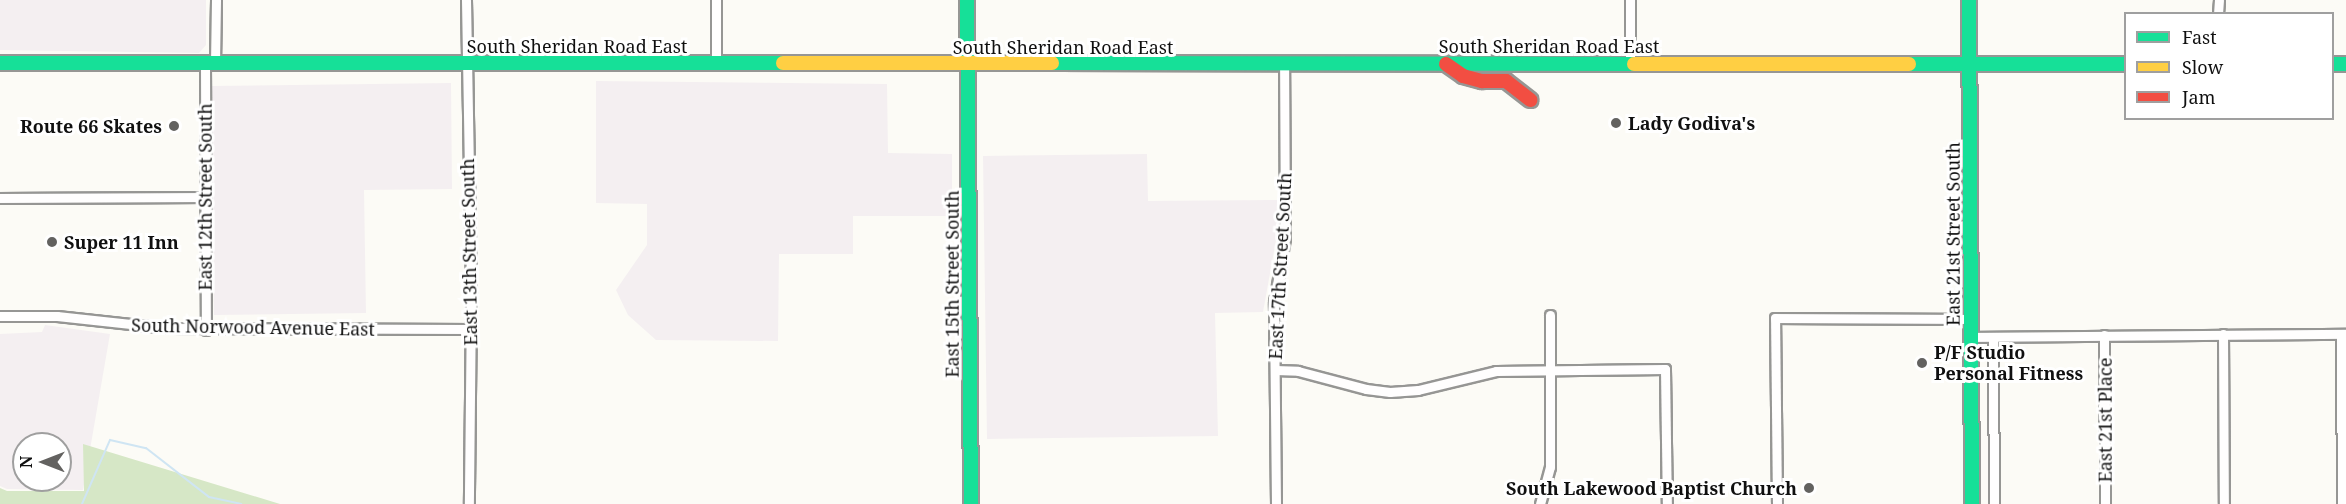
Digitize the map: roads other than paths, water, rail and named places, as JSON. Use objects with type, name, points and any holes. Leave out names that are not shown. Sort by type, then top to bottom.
[{"type":"main road","name":"East 15th Street South","points":[[967,0],[971,504]]},
{"type":"main road","name":"East 21st Street South","points":[[1969,0],[1972,504]]},
{"type":"main road","name":"South Sheridan Road East","points":[[0,63],[2124,64]]},
{"type":"main road","points":[[1446,64],[1463,76],[1482,81],[1506,81],[1530,100]]},
{"type":"street","name":"East 12th Street South","points":[[206,330],[205,197],[210,64],[216,0]]},
{"type":"street","name":"East 13th Street South","points":[[466,0],[471,329],[469,504]]},
{"type":"street","points":[[716,0],[716,64]]},
{"type":"street","points":[[1630,0],[1630,64]]},
{"type":"street","name":"East 17th Street South","points":[[1276,504],[1274,302],[1285,238],[1284,64]]},
{"type":"street","points":[[0,198],[205,197]]},
{"type":"street","points":[[1540,504],[1550,466],[1550,315]]},
{"type":"street","name":"South Norwood Avenue East","points":[[0,316],[57,316],[128,325],[206,330],[471,329]]},
{"type":"street","points":[[1777,504],[1775,318],[1971,319]]},
{"type":"street","points":[[2223,334],[2224,504]]},
{"type":"street","points":[[1971,337],[2344,334],[2342,504]]},
{"type":"street","name":"East 21st Place","points":[[2104,335],[2105,504]]},
{"type":"street","points":[[1993,337],[1994,504]]},
{"type":"street","points":[[1275,370],[1305,372],[1366,389],[1390,392],[1418,390],[1497,371],[1665,369],[1667,504]]},
{"type":"waterway","points":[[82,504],[110,440],[146,448],[209,497],[241,504]]},
{"type":"place","name":"Lady Godiva's","points":[[1616,123]]},
{"type":"place","name":"Route 66 Skates","points":[[174,126]]},
{"type":"place","name":"Super 11 Inn","points":[[52,242]]},
{"type":"place","name":"P/F Studio Personal Fitness","points":[[1922,363]]},
{"type":"place","name":"South Lakewood Baptist Church","points":[[1809,488]]}]
